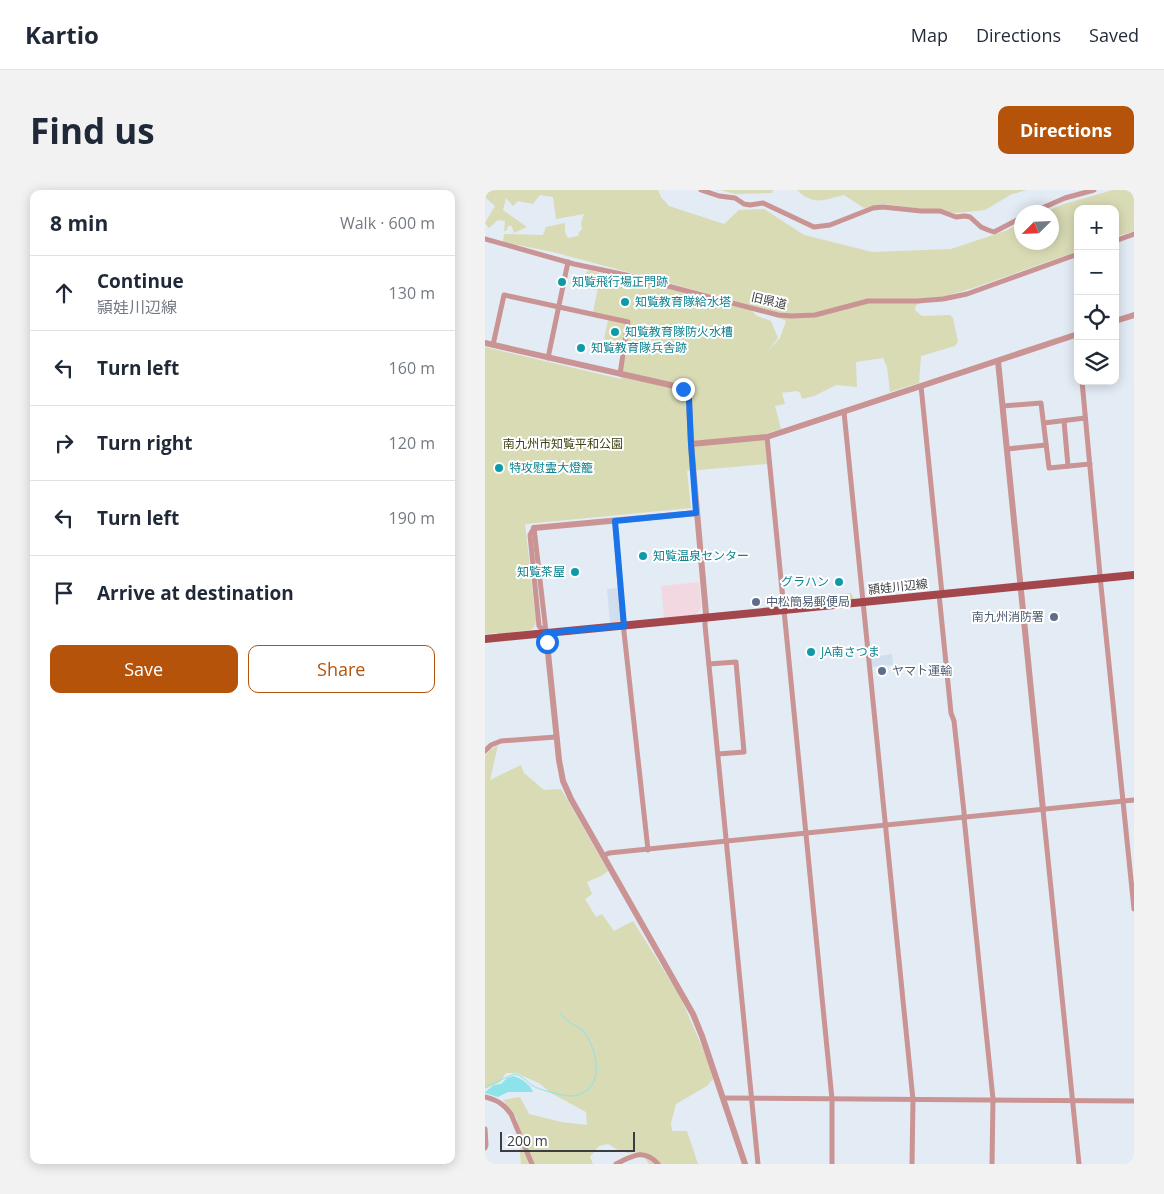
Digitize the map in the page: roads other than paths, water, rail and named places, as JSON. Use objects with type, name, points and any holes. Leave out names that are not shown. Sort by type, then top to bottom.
[{"type":"main road","name":"頴娃川辺線","points":[[485,639],[1134,575]]},
{"type":"street","points":[[701,190],[719,196],[735,198],[744,204],[763,203],[814,227],[830,225],[873,208],[883,207],[940,211],[956,217],[970,217],[981,227],[994,232],[1014,222]]},
{"type":"street","points":[[1049,205],[1065,198],[1094,190]]},
{"type":"street","points":[[1119,240],[1134,234]]},
{"type":"street","name":"旧県道","points":[[485,239],[568,262],[779,315],[791,316],[815,315],[868,301],[917,301],[943,299],[967,294],[1074,255]]},
{"type":"street","points":[[549,358],[568,262]]},
{"type":"street","points":[[493,345],[503,295],[628,322],[620,374]]},
{"type":"street","points":[[1119,320],[1134,315]]},
{"type":"street","points":[[691,444],[767,437],[1074,335]]},
{"type":"street","points":[[485,343],[679,387],[686,391],[689,399],[705,620],[758,1164]]},
{"type":"street","points":[[998,361],[1079,1164]]},
{"type":"street","points":[[1082,385],[1134,909]]},
{"type":"street","points":[[921,386],[951,713],[954,721],[965,812],[993,1099],[992,1164]]},
{"type":"street","points":[[1003,406],[1041,402],[1049,468],[1090,464]]},
{"type":"street","points":[[844,412],[913,1100],[912,1164]]},
{"type":"street","points":[[1044,422],[1085,418]]},
{"type":"street","points":[[1064,421],[1069,466]]},
{"type":"street","points":[[767,437],[832,1099],[832,1164]]},
{"type":"street","points":[[1007,449],[1046,444]]},
{"type":"street","points":[[696,513],[535,528],[530,535],[539,626],[546,633],[556,737],[561,769],[567,790],[693,1014],[745,1164]]},
{"type":"street","points":[[615,521],[624,626],[648,850]]},
{"type":"street","points":[[709,664],[736,662],[744,752],[718,754]]},
{"type":"street","points":[[485,751],[501,741],[556,737]]},
{"type":"street","points":[[603,856],[609,853],[1134,800]]},
{"type":"street","points":[[485,1097],[496,1100],[511,1114],[532,1164]]},
{"type":"street","points":[[723,1098],[1134,1101]]},
{"type":"street","points":[[485,1129],[485,1148]]},
{"type":"street","points":[[616,1164],[642,1154],[650,1157],[658,1164]]},
{"type":"water","points":[[513,1076],[525,1082],[533,1092],[508,1092],[498,1097],[485,1093],[494,1085],[501,1084],[507,1078]]},
{"type":"waterway","points":[[485,1087],[514,1074],[522,1077],[536,1088],[563,1095],[576,1095],[589,1088],[594,1082],[596,1074],[595,1056],[592,1047],[583,1031],[559,1013]]},
{"type":"place","name":"知覧飛行場正門跡","points":[[562,282]]},
{"type":"place","name":"知覧教育隊給水塔","points":[[625,302]]},
{"type":"place","name":"知覧教育隊防火水槽","points":[[615,332]]},
{"type":"place","name":"知覧教育隊兵舎跡","points":[[581,348]]},
{"type":"place","name":"特攻慰霊大燈籠","points":[[499,468]]},
{"type":"place","name":"知覧温泉センター","points":[[643,556]]},
{"type":"place","name":"知覧茶屋","points":[[575,572]]},
{"type":"place","name":"グラハン","points":[[839,582]]},
{"type":"place","name":"中松簡易郵便局","points":[[756,602]]},
{"type":"place","name":"南九州消防署","points":[[1054,617]]},
{"type":"place","name":"JA南さつま","points":[[811,652]]},
{"type":"place","name":"ヤマト運輸","points":[[882,671]]},
{"type":"park label","name":"南九州市知覧平和公園","points":[[563,444]]}]
